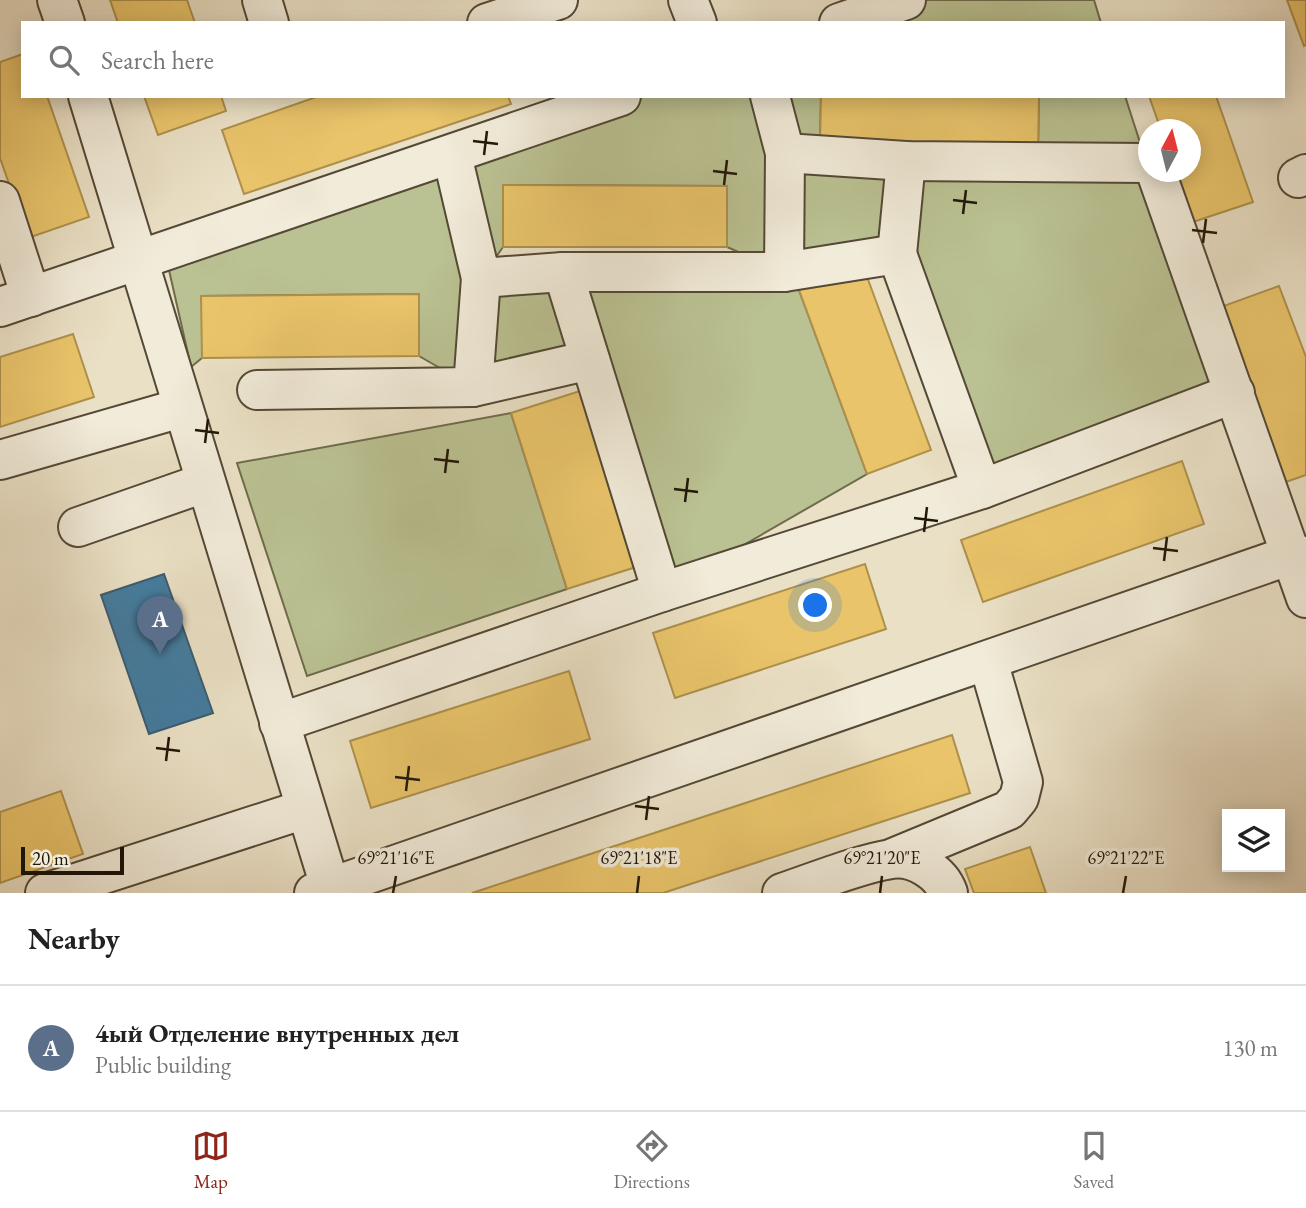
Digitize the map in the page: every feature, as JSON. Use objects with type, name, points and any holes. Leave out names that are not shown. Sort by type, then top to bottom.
[{"type":"street","points":[[57,0],[64,21]]},
{"type":"street","points":[[262,0],[268,21]]},
{"type":"street","points":[[476,0],[485,21]]},
{"type":"street","points":[[688,0],[696,21]]},
{"type":"street","points":[[832,0],[840,21]]},
{"type":"street","points":[[843,21],[906,0]]},
{"type":"street","points":[[495,21],[543,10]]},
{"type":"street","points":[[89,98],[305,809],[325,891],[1298,555]]},
{"type":"street","points":[[0,201],[16,302],[452,155],[564,106],[610,98]]},
{"type":"street","points":[[771,98],[785,153],[784,272]]},
{"type":"street","points":[[785,153],[906,161],[1138,163]]},
{"type":"street","points":[[452,155],[481,278],[473,387]]},
{"type":"street","points":[[906,161],[897,254],[982,489]]},
{"type":"street","points":[[1160,182],[1235,393],[1298,555],[1306,598]]},
{"type":"street","points":[[481,278],[563,272],[784,272],[897,254]]},
{"type":"street","points":[[563,272],[662,592]]},
{"type":"street","points":[[257,390],[473,387],[590,360]]},
{"type":"street","points":[[279,723],[662,592],[982,489],[1235,393]]},
{"type":"street","points":[[0,460],[181,408]]},
{"type":"street","points":[[78,527],[204,483]]},
{"type":"street","points":[[782,893],[893,858],[1009,810],[1019,798],[1023,782],[988,662]]},
{"type":"street","points":[[45,893],[305,809]]},
{"type":"street","points":[[893,858],[923,864],[945,883],[948,893]]},
{"type":"green space","points":[[912,0],[1094,0],[1100,21],[845,21]]},
{"type":"green space","points":[[615,98],[821,98],[820,143],[1138,168],[1138,182],[1153,182],[1235,393],[982,489],[897,254],[784,272],[727,247],[726,186],[504,185],[503,247],[482,277],[563,272],[799,290],[867,474],[662,592],[590,360],[473,387],[419,356],[419,294],[202,296],[202,358],[191,367],[169,270],[452,155]]},
{"type":"green space","points":[[1039,98],[1126,98],[1138,136],[1138,157],[1038,150]]},
{"type":"green space","points":[[511,413],[567,589],[307,676],[237,463]]},
{"type":"building: Homes","points":[[110,0],[187,0],[194,21],[117,21]]},
{"type":"building: Homes","points":[[1287,0],[1306,0],[1304,46]]},
{"type":"building: Homes","points":[[21,55],[21,98],[48,98],[89,217],[28,238],[0,158],[0,62]]},
{"type":"building: Homes","points":[[145,98],[222,98],[226,111],[158,135]]},
{"type":"building: Homes","points":[[313,98],[509,98],[511,104],[244,194],[222,130]]},
{"type":"building: Homes","points":[[821,98],[1039,98],[1038,150],[820,143]]},
{"type":"building: Homes","points":[[1150,98],[1217,98],[1253,202],[1193,222],[1179,182],[1201,182],[1201,119],[1157,119]]},
{"type":"building: Homes","points":[[503,185],[727,186],[727,247],[503,247]]},
{"type":"building: Homes","points":[[863,266],[931,450],[867,474],[799,290]]},
{"type":"building: Homes","points":[[1279,286],[1306,357],[1306,475],[1283,483],[1218,308]]},
{"type":"building: Homes","points":[[419,294],[419,356],[202,358],[201,296]]},
{"type":"building: Homes","points":[[73,334],[94,397],[0,427],[0,357]]},
{"type":"building: Homes","points":[[580,391],[636,567],[567,589],[511,413]]},
{"type":"building: Homes","points":[[1182,461],[1204,524],[983,602],[961,540]]},
{"type":"building: Homes","points":[[865,564],[886,629],[675,698],[653,633]]},
{"type":"building: Homes","points":[[569,671],[590,739],[371,808],[350,741]]},
{"type":"building: Homes","points":[[952,735],[970,793],[663,893],[472,893]]},
{"type":"building: Homes","points":[[61,791],[83,854],[0,883],[0,812]]},
{"type":"building: Homes","points":[[1030,847],[1046,893],[974,893],[965,869]]},
{"type":"building: Public","points":[[164,574],[213,713],[149,734],[101,595]]},
{"type":"place","name":"4ый Отделение внутренных дел","points":[[160,654]]}]
